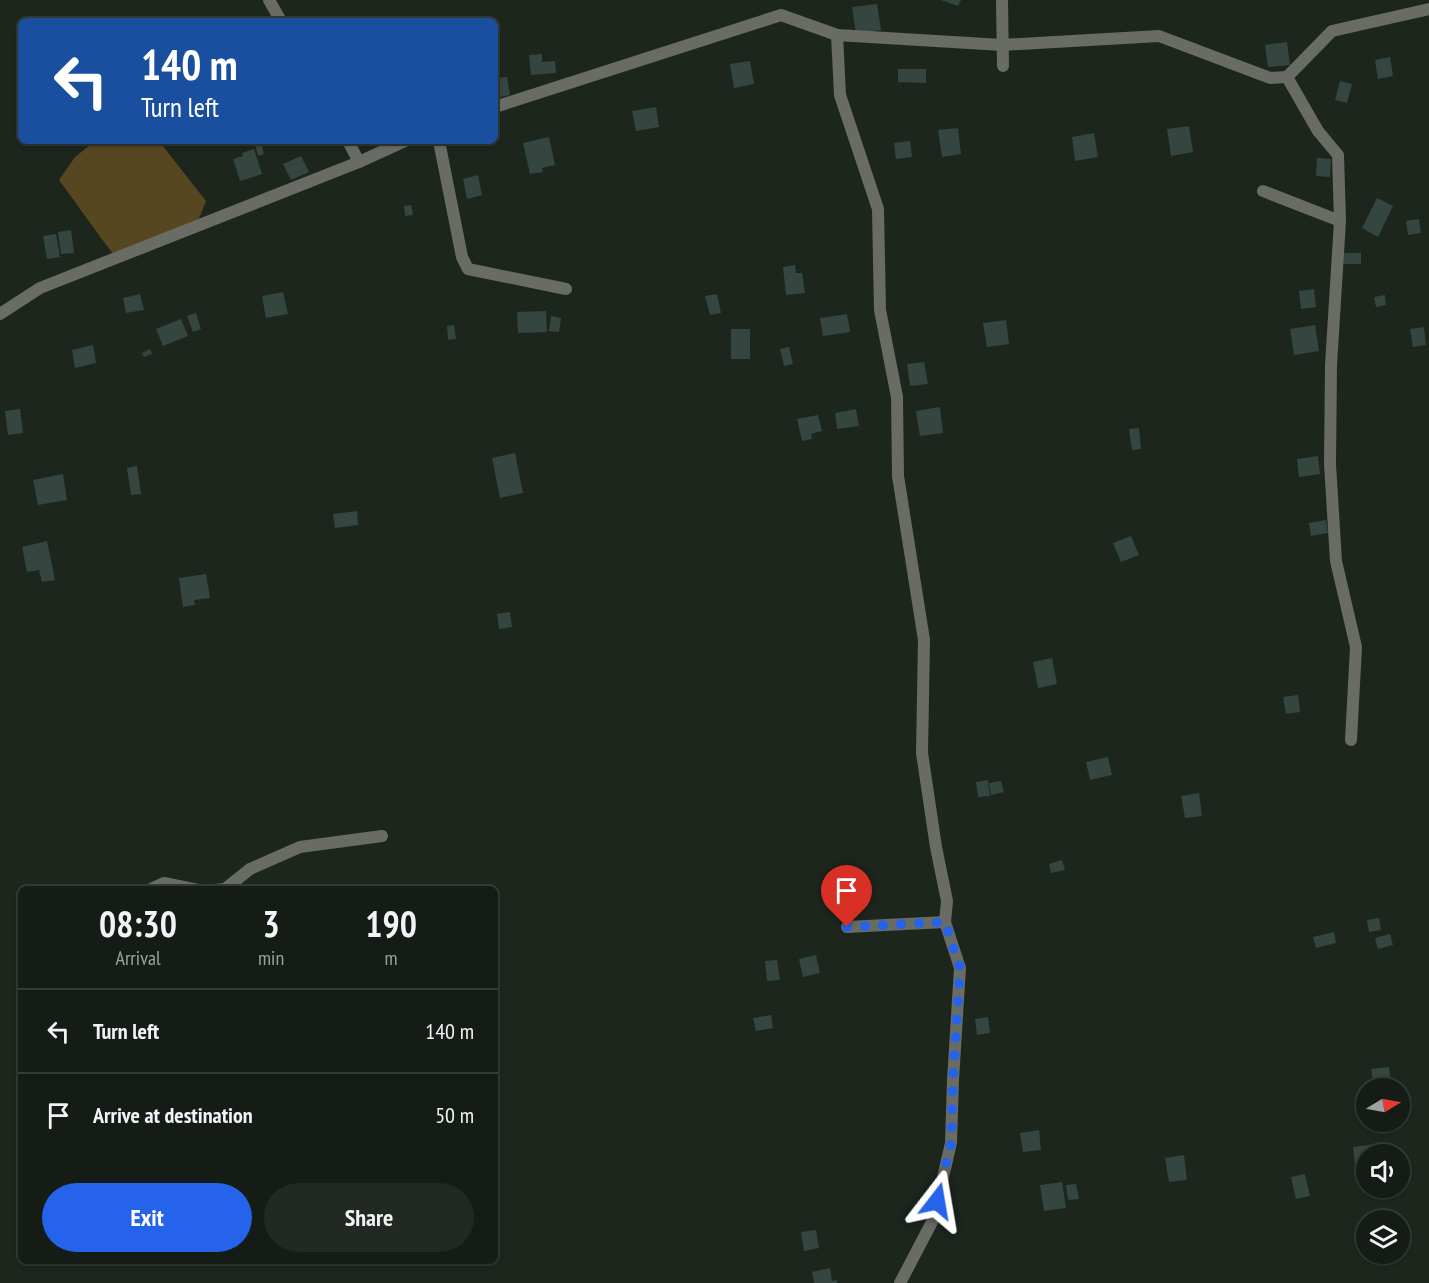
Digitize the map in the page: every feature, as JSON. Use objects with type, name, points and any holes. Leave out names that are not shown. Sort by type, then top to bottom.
[{"type":"street","points":[[269,0],[279,18]]},
{"type":"street","points":[[1002,0],[1003,66]]},
{"type":"street","points":[[498,106],[781,15],[837,35],[1002,45],[1159,36],[1269,78],[1287,77],[1332,31],[1429,9]]},
{"type":"street","points":[[837,35],[840,95],[878,210],[880,310],[897,397],[898,476],[924,640],[922,753],[936,847],[947,901],[945,922],[960,968],[951,1143],[933,1220],[900,1283]]},
{"type":"street","points":[[1287,77],[1318,131],[1338,155],[1340,220],[1331,365],[1330,464],[1336,561],[1356,647],[1352,740]]},
{"type":"street","points":[[350,144],[360,162]]},
{"type":"street","points":[[0,314],[40,288],[360,162],[399,144]]},
{"type":"street","points":[[440,144],[462,257],[468,269],[566,289]]},
{"type":"street","points":[[1263,191],[1340,220]]},
{"type":"street","points":[[229,886],[250,869],[300,847],[382,837]]},
{"type":"street","points":[[158,886],[164,883],[179,886]]},
{"type":"street","points":[[847,927],[945,922]]},
{"type":"shaded area","points":[[91,144],[161,144],[206,201],[197,223],[114,255],[59,180],[75,157]]},
{"type":"building","points":[[941,0],[961,0],[958,6]]},
{"type":"building","points":[[877,4],[881,30],[856,34],[852,7]]},
{"type":"building","points":[[1287,42],[1290,65],[1268,67],[1265,45]]},
{"type":"building","points":[[542,54],[542,62],[555,61],[556,73],[531,75],[529,55]]},
{"type":"building","points":[[1390,57],[1393,76],[1378,79],[1375,60]]},
{"type":"building","points":[[750,61],[754,84],[734,88],[730,64]]},
{"type":"building","points":[[898,69],[926,69],[926,83],[898,82]]},
{"type":"building","points":[[507,77],[510,95],[498,97],[498,78]]},
{"type":"building","points":[[1340,81],[1352,84],[1347,103],[1335,100]]},
{"type":"building","points":[[656,107],[659,127],[636,131],[632,111]]},
{"type":"building","points":[[1189,126],[1193,152],[1171,156],[1167,129]]},
{"type":"building","points":[[958,128],[961,154],[942,157],[938,130]]},
{"type":"building","points":[[1094,133],[1098,157],[1075,161],[1072,137]]},
{"type":"building","points":[[549,137],[555,165],[542,168],[543,172],[530,174],[523,143]]},
{"type":"building","points":[[910,141],[912,157],[896,159],[894,143]]},
{"type":"building","points":[[255,144],[261,144],[264,154],[258,156]]},
{"type":"building","points":[[254,149],[262,174],[240,181],[233,159]]},
{"type":"building","points":[[301,156],[309,172],[291,180],[283,164]]},
{"type":"building","points":[[1317,158],[1331,159],[1330,177],[1316,176]]},
{"type":"building","points":[[478,175],[482,195],[467,199],[463,179]]},
{"type":"building","points":[[1377,198],[1393,206],[1378,237],[1362,228]]},
{"type":"building","points":[[411,205],[413,215],[405,216],[404,206]]},
{"type":"building","points":[[1419,219],[1421,233],[1408,235],[1406,221]]},
{"type":"building","points":[[71,230],[74,253],[61,254],[58,232]]},
{"type":"building","points":[[56,234],[60,257],[47,259],[43,236]]},
{"type":"building","points":[[1343,253],[1361,253],[1361,264],[1343,264]]},
{"type":"building","points":[[795,265],[796,273],[802,273],[805,293],[786,295],[783,267]]},
{"type":"building","points":[[1314,289],[1316,307],[1301,309],[1299,291]]},
{"type":"building","points":[[283,292],[288,314],[266,318],[262,296]]},
{"type":"building","points":[[140,294],[144,310],[126,313],[123,298]]},
{"type":"building","points":[[717,294],[721,313],[710,315],[705,296]]},
{"type":"building","points":[[1385,295],[1386,305],[1376,307],[1374,297]]},
{"type":"building","points":[[546,311],[547,332],[518,333],[517,312]]},
{"type":"building","points":[[196,313],[201,329],[193,332],[187,316]]},
{"type":"building","points":[[847,314],[850,332],[823,336],[820,318]]},
{"type":"building","points":[[551,316],[561,318],[559,332],[549,331]]},
{"type":"building","points":[[181,319],[188,336],[163,346],[156,329]]},
{"type":"building","points":[[1006,320],[1009,344],[987,347],[983,323]]},
{"type":"building","points":[[454,325],[456,339],[448,340],[447,326]]},
{"type":"building","points":[[1315,325],[1319,351],[1294,355],[1290,329]]},
{"type":"building","points":[[1424,327],[1426,345],[1413,347],[1410,329]]},
{"type":"building","points":[[731,329],[750,329],[750,359],[731,359]]},
{"type":"building","points":[[93,345],[96,363],[75,368],[72,350]]},
{"type":"building","points":[[789,347],[793,364],[784,366],[780,349]]},
{"type":"building","points":[[150,349],[152,354],[144,357],[142,353]]},
{"type":"building","points":[[924,362],[928,384],[910,386],[907,364]]},
{"type":"building","points":[[940,407],[943,433],[920,436],[916,411]]},
{"type":"building","points":[[20,409],[23,433],[8,435],[5,411]]},
{"type":"building","points":[[856,409],[859,426],[837,429],[835,413]]},
{"type":"building","points":[[818,415],[822,431],[811,434],[812,439],[802,441],[797,419]]},
{"type":"building","points":[[1139,428],[1141,449],[1132,450],[1129,429]]},
{"type":"building","points":[[515,453],[523,493],[500,498],[492,458]]},
{"type":"building","points":[[1318,456],[1320,474],[1299,477],[1297,459]]},
{"type":"building","points":[[137,466],[141,494],[131,495],[127,468]]},
{"type":"building","points":[[63,474],[67,500],[38,505],[33,480]]},
{"type":"building","points":[[357,511],[358,525],[335,528],[333,514]]},
{"type":"building","points":[[1326,520],[1328,533],[1311,536],[1309,523]]},
{"type":"building","points":[[1131,536],[1139,555],[1121,562],[1113,543]]},
{"type":"building","points":[[47,541],[55,580],[42,582],[39,570],[27,572],[22,547]]},
{"type":"building","points":[[206,574],[210,598],[194,600],[195,605],[183,607],[179,578]]},
{"type":"building","points":[[510,612],[512,627],[499,629],[497,614]]},
{"type":"building","points":[[1052,658],[1057,684],[1038,688],[1033,662]]},
{"type":"building","points":[[1298,695],[1300,712],[1286,714],[1283,697]]},
{"type":"building","points":[[1108,757],[1112,775],[1090,780],[1086,762]]},
{"type":"building","points":[[988,780],[990,796],[978,797],[976,782]]},
{"type":"building","points":[[1001,781],[1004,792],[991,795],[989,783]]},
{"type":"building","points":[[1199,793],[1202,816],[1185,818],[1181,796]]},
{"type":"building","points":[[1062,860],[1065,870],[1051,873],[1049,864]]},
{"type":"building","points":[[1379,918],[1381,930],[1369,932],[1367,920]]},
{"type":"building","points":[[1334,932],[1336,943],[1316,948],[1313,937]]},
{"type":"building","points":[[1390,934],[1393,945],[1378,949],[1375,938]]},
{"type":"building","points":[[816,955],[820,973],[803,977],[799,959]]},
{"type":"building","points":[[777,960],[780,980],[767,981],[765,961]]},
{"type":"building","points":[[771,1015],[773,1028],[756,1031],[753,1018]]},
{"type":"building","points":[[988,1017],[990,1033],[977,1035],[975,1019]]},
{"type":"building","points":[[1389,1067],[1390,1078],[1372,1078],[1371,1069]]},
{"type":"building","points":[[1039,1130],[1041,1150],[1023,1152],[1020,1133]]},
{"type":"building","points":[[1353,1147],[1356,1147],[1356,1165],[1355,1165]]},
{"type":"building","points":[[1184,1155],[1187,1180],[1169,1182],[1165,1158]]},
{"type":"building","points":[[1305,1174],[1310,1196],[1296,1199],[1291,1177]]},
{"type":"building","points":[[1062,1182],[1066,1208],[1044,1211],[1040,1185]]},
{"type":"building","points":[[1076,1184],[1079,1199],[1068,1200],[1066,1185]]},
{"type":"building","points":[[816,1230],[819,1248],[804,1251],[801,1232]]},
{"type":"building","points":[[830,1268],[832,1281],[837,1280],[837,1283],[814,1283],[812,1272]]},
{"type":"route","points":[[847,927],[945,922],[960,968],[951,1143],[937,1201]]}]
